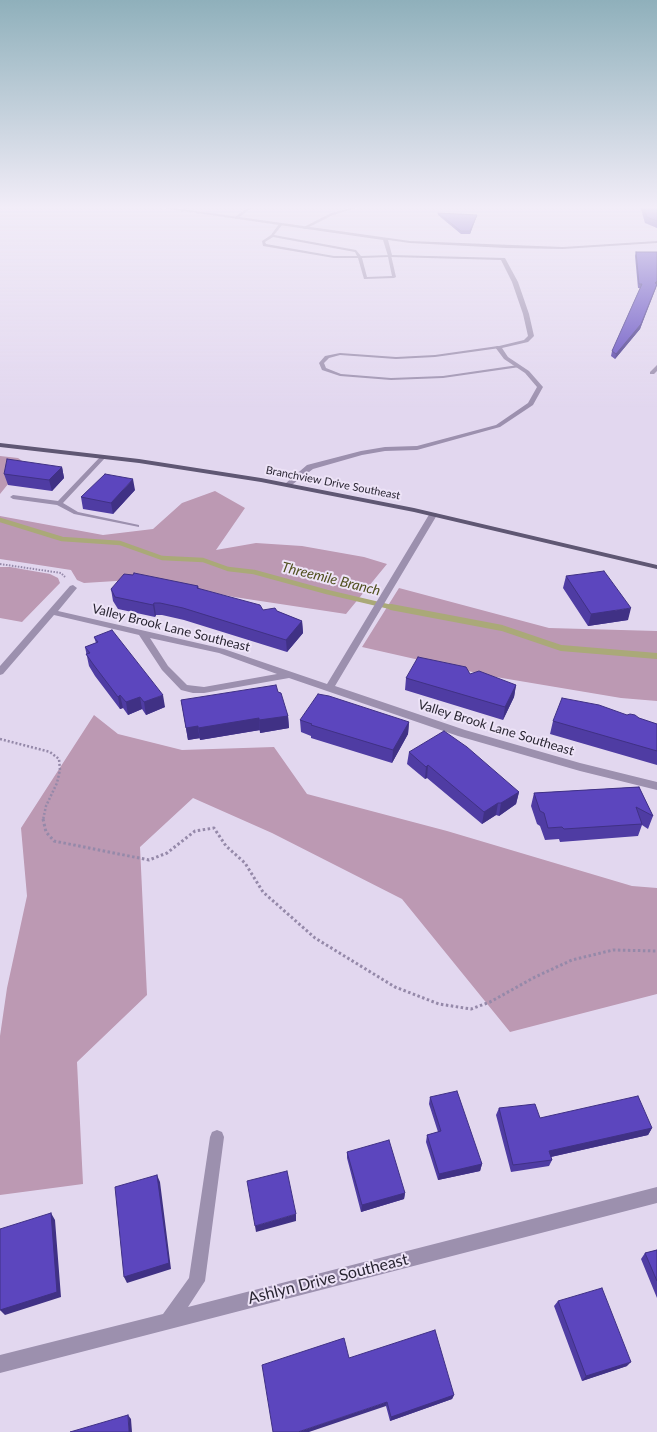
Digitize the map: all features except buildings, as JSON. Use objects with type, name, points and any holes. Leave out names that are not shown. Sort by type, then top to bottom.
[{"type":"main road","name":"Branchview Drive Southeast","points":[[0,445],[103,457],[289,486],[414,510],[657,566]]},
{"type":"street","points":[[289,486],[310,467],[361,452],[385,449],[417,448],[498,426],[530,404],[540,387],[526,372],[506,358],[498,347],[526,341],[531,336],[526,314],[510,273]]},
{"type":"street","points":[[652,373],[657,367]]},
{"type":"street","points":[[329,688],[434,515]]},
{"type":"street","points":[[0,672],[52,612],[70,585]]},
{"type":"street","name":"Valley Brook Lane Southeast","points":[[52,612],[221,651],[462,733],[580,767],[657,786]]},
{"type":"street","points":[[142,632],[165,668],[184,688],[204,690],[290,674]]},
{"type":"street","points":[[169,1320],[197,1282],[217,1137]]},
{"type":"street","name":"Ashlyn Drive Southeast","points":[[0,1364],[657,1195]]},
{"type":"lane","points":[[364,273],[365,278],[394,277],[393,273]]},
{"type":"lane","points":[[498,347],[435,356],[396,358],[340,354],[327,357],[321,363],[324,369],[340,375],[391,379],[443,378],[518,366]]},
{"type":"lane","points":[[59,503],[103,457]]},
{"type":"lane","points":[[13,497],[59,503],[76,513],[137,526]]},
{"type":"path","points":[[0,564],[61,573],[65,576],[70,585]]},
{"type":"path","points":[[0,738],[50,752],[59,759],[60,770],[57,783],[46,806],[43,821],[46,832],[54,841],[148,860],[167,853],[195,831],[214,828],[226,846],[245,863],[263,892],[315,938],[395,987],[439,1004],[471,1009],[490,1002],[535,977],[572,960],[613,950],[657,951]]},
{"type":"shaded area","points":[[0,456],[18,458],[25,463],[0,494]]},
{"type":"shaded area","points":[[215,491],[245,508],[216,550],[256,543],[302,546],[364,557],[387,564],[346,614],[234,597],[148,579],[84,583],[77,580],[71,570],[0,559],[0,516],[103,535],[153,529],[182,503]]},
{"type":"shaded area","points":[[0,567],[10,567],[50,574],[58,578],[60,583],[22,622],[0,618]]},
{"type":"shaded area","points":[[399,588],[549,628],[657,631],[657,701],[621,698],[490,676],[362,647]]},
{"type":"shaded area","points":[[94,715],[118,734],[182,750],[274,747],[307,794],[447,831],[632,886],[657,888],[657,994],[510,1032],[402,899],[272,833],[193,798],[140,847],[147,995],[77,1062],[83,1184],[0,1195],[0,1036],[7,988],[27,896],[21,828]]},
{"type":"waterway","name":"Threemile Branch","points":[[0,520],[62,539],[120,543],[162,558],[203,560],[228,569],[254,572],[327,592],[395,608]]},
{"type":"waterway","name":"Threemile Branch","points":[[391,607],[502,628],[561,648],[657,656]]}]
